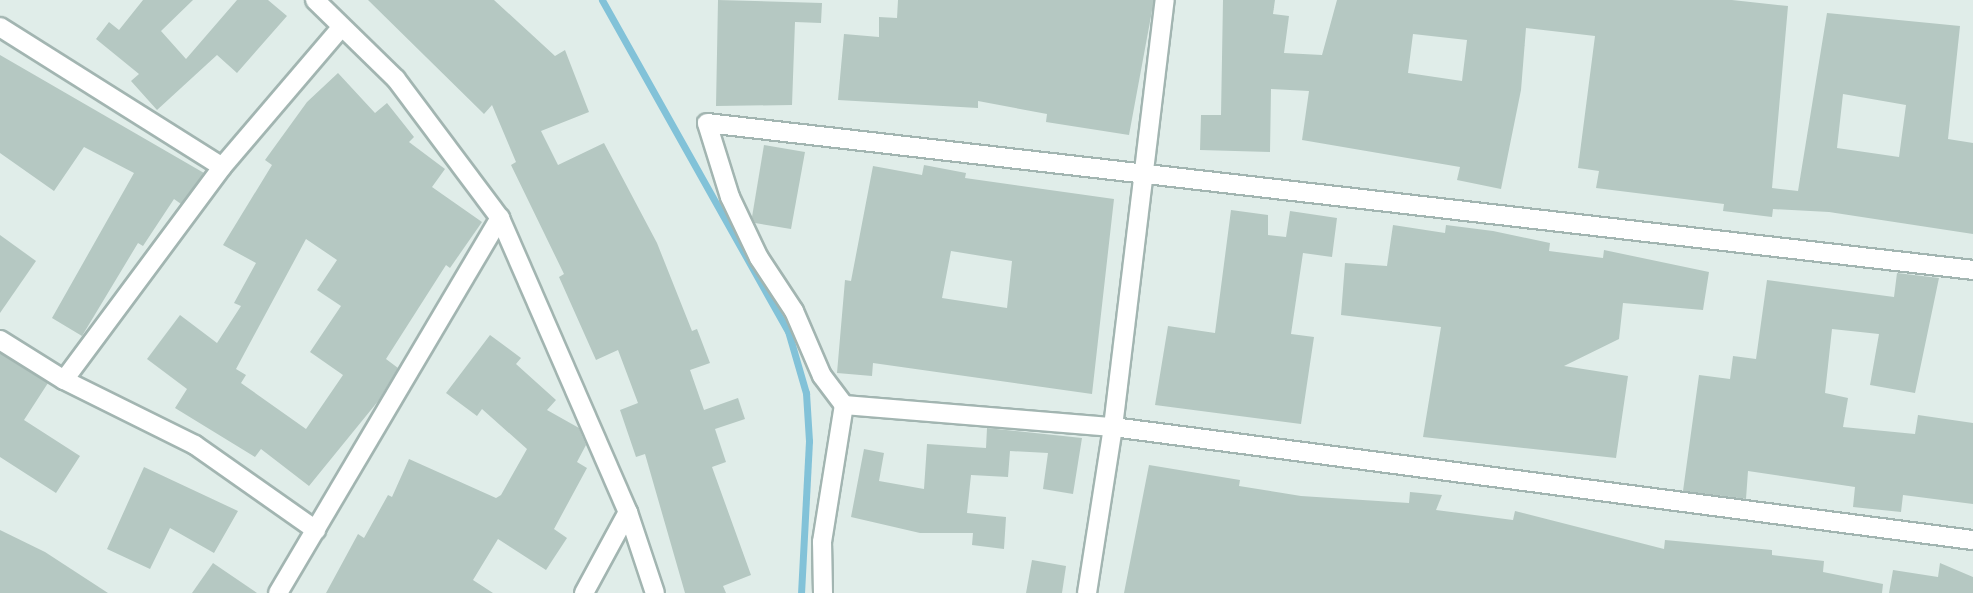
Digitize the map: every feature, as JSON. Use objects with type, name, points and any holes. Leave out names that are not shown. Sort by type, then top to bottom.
[{"type":"street","points":[[315,0],[340,29],[396,79],[500,219],[628,512],[655,593]]},
{"type":"street","points":[[1087,593],[1113,427],[1141,171],[1165,0]]},
{"type":"street","points":[[0,27],[222,167]]},
{"type":"street","points":[[64,380],[222,167],[340,29]]},
{"type":"street","points":[[823,593],[822,542],[844,405],[822,376],[794,311],[759,258],[730,197],[707,123],[1141,171],[1973,270]]},
{"type":"street","points":[[278,593],[500,219]]},
{"type":"street","points":[[0,340],[64,380],[195,445],[316,530]]},
{"type":"street","points":[[844,405],[1113,427],[1973,540]]},
{"type":"street","points":[[584,593],[628,512]]},
{"type":"building","points":[[143,0],[193,0],[161,31],[186,59],[237,0],[268,0],[287,16],[237,73],[217,55],[157,110],[131,81],[139,74],[96,39],[109,22],[119,30]]},
{"type":"building","points":[[368,0],[494,0],[555,56],[565,50],[589,112],[541,131],[558,165],[604,143],[657,243],[692,331],[697,329],[710,363],[690,370],[704,410],[738,398],[745,419],[715,429],[726,462],[712,467],[751,575],[723,586],[726,593],[685,593],[645,454],[636,457],[620,410],[638,403],[618,350],[596,360],[559,277],[564,274],[511,165],[516,162],[492,105],[484,114]]},
{"type":"building","points":[[718,0],[822,3],[821,23],[795,22],[792,105],[716,106]]},
{"type":"building","points":[[898,0],[1154,0],[1129,135],[1046,122],[1047,114],[978,101],[978,108],[838,100],[844,34],[879,37],[879,17],[897,18]]},
{"type":"building","points":[[1223,0],[1275,0],[1273,14],[1289,16],[1284,53],[1322,55],[1337,0],[1732,0],[1788,6],[1772,188],[1798,191],[1827,13],[1960,26],[1948,139],[1973,143],[1973,234],[1829,212],[1773,209],[1772,217],[1723,211],[1724,204],[1596,188],[1599,171],[1578,168],[1595,36],[1526,28],[1521,90],[1501,189],[1457,180],[1460,167],[1302,140],[1309,91],[1271,89],[1270,152],[1200,150],[1201,115],[1221,115]],"holes":[[[1413,34],[1467,40],[1462,81],[1408,73]],[[1843,94],[1906,105],[1899,157],[1837,148]]]},
{"type":"building","points":[[0,55],[204,173],[181,204],[174,199],[143,246],[138,243],[82,336],[52,318],[134,173],[84,147],[54,191],[0,153]]},
{"type":"building","points":[[338,73],[375,113],[387,103],[414,137],[409,142],[445,169],[432,187],[482,222],[450,268],[446,265],[386,359],[398,368],[379,400],[309,486],[261,449],[255,457],[175,408],[187,389],[147,359],[180,315],[217,343],[241,306],[234,303],[256,263],[223,245],[272,165],[265,160],[307,102]],"holes":[[[306,239],[337,260],[317,290],[341,306],[310,352],[343,375],[306,429],[241,383],[246,375],[236,369]]]},
{"type":"building","points":[[764,145],[805,152],[791,229],[755,223],[752,217]]},
{"type":"building","points":[[924,165],[966,173],[965,178],[1114,199],[1092,394],[873,363],[872,376],[837,373],[845,280],[851,281],[873,166],[922,175]],"holes":[[[951,251],[1012,261],[1007,308],[942,298]]]},
{"type":"building","points":[[1231,210],[1268,215],[1268,235],[1286,237],[1290,211],[1337,218],[1332,257],[1303,253],[1291,334],[1314,337],[1301,424],[1155,405],[1168,326],[1215,333]]},
{"type":"building","points":[[1393,225],[1445,233],[1446,225],[1493,231],[1550,243],[1549,251],[1603,258],[1604,250],[1709,272],[1703,310],[1623,303],[1619,339],[1564,366],[1628,376],[1616,458],[1423,437],[1441,327],[1341,315],[1345,263],[1387,266]]},
{"type":"building","points":[[0,235],[36,261],[0,313]]},
{"type":"building","points":[[1897,273],[1939,278],[1915,393],[1870,385],[1879,334],[1832,329],[1825,393],[1848,398],[1843,427],[1915,434],[1918,415],[1973,423],[1973,504],[1903,495],[1901,512],[1853,507],[1855,487],[1748,471],[1746,499],[1683,491],[1699,375],[1730,379],[1733,356],[1756,359],[1767,280],[1894,297]]},
{"type":"building","points":[[490,335],[521,358],[516,364],[556,400],[547,410],[579,428],[586,445],[577,462],[587,468],[554,529],[567,538],[546,570],[498,539],[473,580],[493,593],[326,593],[358,534],[364,538],[388,495],[392,497],[409,459],[496,498],[501,495],[527,449],[482,409],[477,416],[446,393]]},
{"type":"building","points":[[0,353],[48,383],[24,420],[80,456],[56,493],[0,457]]},
{"type":"building","points":[[987,428],[1082,438],[1073,494],[1043,489],[1048,453],[1010,451],[1008,477],[971,475],[967,513],[1006,517],[1004,549],[972,545],[973,533],[920,533],[851,517],[864,449],[884,453],[879,481],[924,489],[927,444],[986,448]]},
{"type":"building","points":[[1149,465],[1240,480],[1239,486],[1301,496],[1409,503],[1410,492],[1442,495],[1436,510],[1513,520],[1515,511],[1664,549],[1665,540],[1772,550],[1772,555],[1824,561],[1823,572],[1883,584],[1882,593],[1124,593]]},
{"type":"building","points":[[144,467],[238,511],[214,553],[170,528],[150,569],[107,549]]},
{"type":"building","points":[[0,530],[45,552],[108,593],[0,593]]},
{"type":"building","points":[[1032,560],[1066,566],[1062,593],[1026,593]]},
{"type":"building","points":[[213,563],[257,593],[192,593]]},
{"type":"building","points":[[1940,563],[1973,577],[1973,593],[1889,593],[1893,570],[1938,577]]},
{"type":"waterway","points":[[602,0],[788,331],[806,393],[809,441],[801,593]]}]
